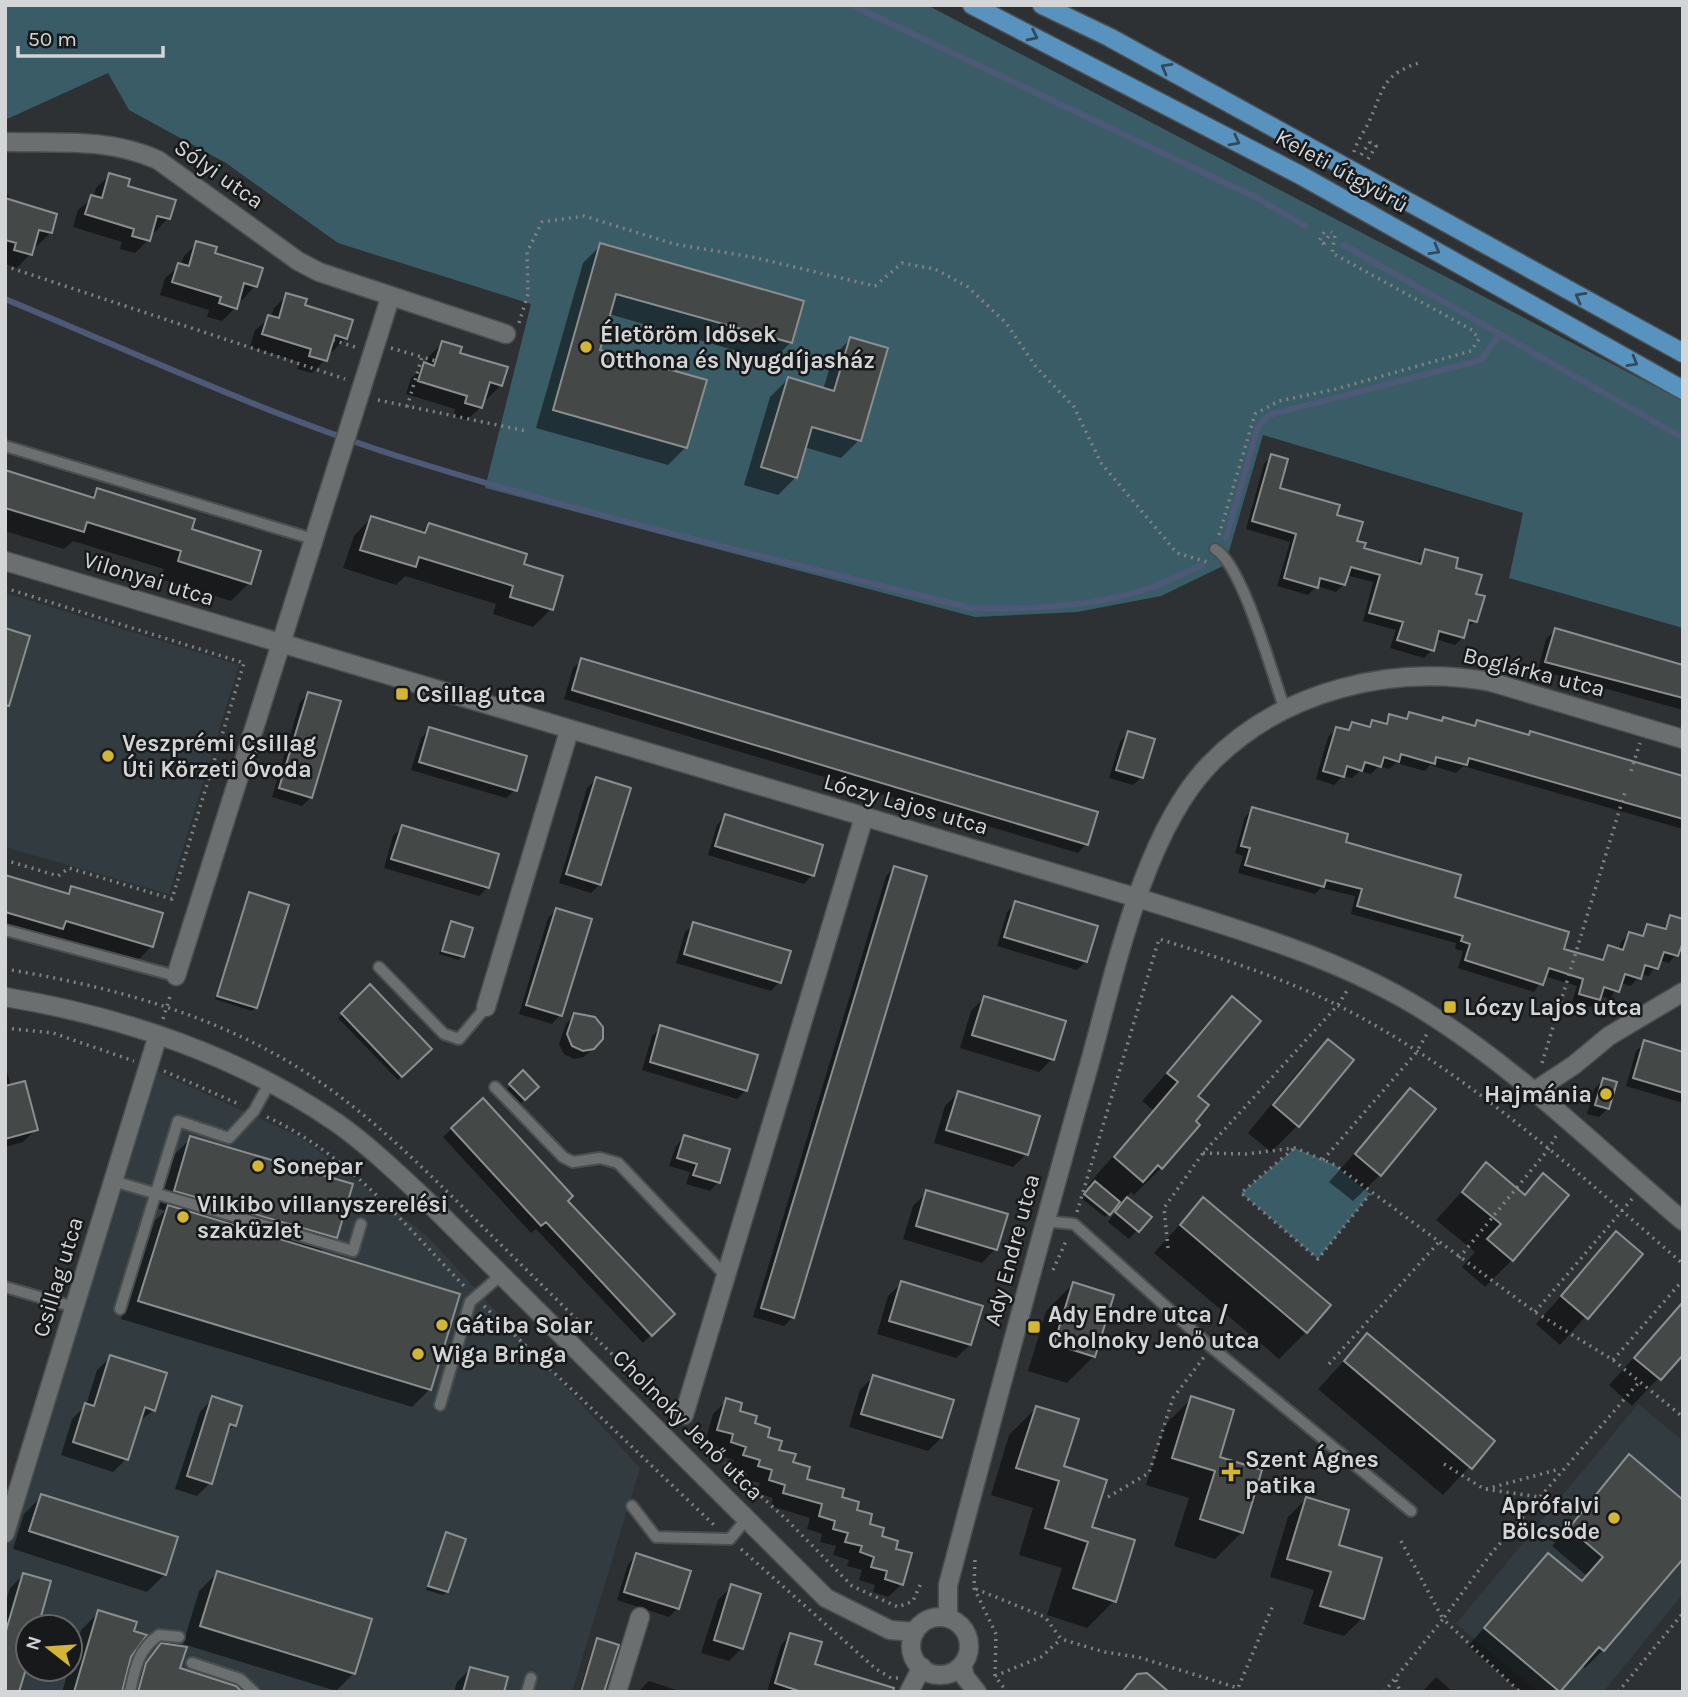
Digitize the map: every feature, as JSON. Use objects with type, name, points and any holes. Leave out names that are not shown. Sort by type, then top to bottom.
[{"type":"main road","name":"Keleti útgyűrű","points":[[972,5],[1290,170],[1683,390]]},
{"type":"main road","name":"Keleti útgyűrű","points":[[1042,5],[1110,37],[1683,353]]},
{"type":"street","name":"Sólyi utca","points":[[5,142],[110,144],[132,148],[158,160],[298,261],[319,272],[390,298],[512,331]]},
{"type":"street","points":[[176,976],[390,298]]},
{"type":"street","name":"Vilonyai utca","points":[[5,561],[279,643]]},
{"type":"street","name":"Lóczy Lajos utca","points":[[279,643],[1138,898],[1257,935],[1355,975],[1436,1018],[1533,1092],[1683,1221]]},
{"type":"street","name":"Boglárka utca","points":[[1138,898],[1168,828],[1208,766],[1231,746],[1285,710],[1344,687],[1432,674],[1491,682],[1683,739]]},
{"type":"street","points":[[486,1007],[569,731]]},
{"type":"street","name":"Cholnoky Jenő utca","points":[[684,1415],[864,817]]},
{"type":"street","name":"Ady Endre utca","points":[[948,1618],[948,1586],[1044,1221],[1138,898]]},
{"type":"street","points":[[1533,1092],[1574,1065],[1609,1036],[1683,992]]},
{"type":"street","name":"Cholnoky Jenő utca","points":[[5,997],[50,1004],[158,1035],[270,1082],[338,1124],[383,1159],[826,1598],[890,1630],[915,1632]]},
{"type":"street","name":"Csillag utca","points":[[5,1533],[8,1514],[158,1035]]},
{"type":"street","points":[[617,1692],[640,1617]]},
{"type":"street","points":[[962,1665],[947,1674],[938,1674],[922,1667],[912,1647],[915,1632],[929,1619],[948,1618],[964,1629],[969,1647],[962,1665],[965,1677],[976,1692]]},
{"type":"street","points":[[910,1690],[922,1667]]},
{"type":"lane","points":[[5,446],[313,539]]},
{"type":"lane","points":[[1215,549],[1230,564],[1242,587],[1285,710]]},
{"type":"lane","points":[[5,930],[176,976]]},
{"type":"lane","points":[[379,967],[444,1034],[458,1039],[486,1007]]},
{"type":"lane","points":[[120,1310],[178,1121],[229,1138],[254,1111],[270,1082]]},
{"type":"lane","points":[[495,1087],[563,1157],[573,1162],[600,1158],[618,1163],[726,1276]]},
{"type":"lane","points":[[113,1181],[353,1251],[361,1224]]},
{"type":"lane","points":[[1044,1221],[1074,1224],[1211,1346],[1410,1511]]},
{"type":"lane","points":[[440,1405],[470,1302],[501,1275]]},
{"type":"lane","points":[[5,1287],[74,1307]]},
{"type":"lane","points":[[632,1506],[656,1536],[730,1539],[747,1518]]},
{"type":"lane","points":[[130,1692],[135,1665],[144,1645],[159,1635],[179,1637]]},
{"type":"lane","points":[[192,1663],[240,1679],[254,1692]]},
{"type":"lane","points":[[527,1692],[531,1678]]},
{"type":"path","points":[[1367,160],[1376,146],[1370,142],[1362,156],[1353,151],[1382,88],[1402,68],[1422,62]]},
{"type":"path","points":[[512,331],[528,294],[527,252],[542,222],[584,216],[674,244],[752,257],[876,286],[902,263],[935,269],[968,287],[1006,323],[1036,367],[1074,407],[1101,463],[1177,553],[1213,564],[1230,564]]},
{"type":"path","points":[[1215,549],[1255,414],[1266,405],[1336,389],[1471,351],[1479,339],[1472,330],[1332,253],[1335,235],[1331,232],[1324,244],[1319,241],[1326,229]]},
{"type":"path","points":[[5,265],[407,407],[526,431]]},
{"type":"path","points":[[333,340],[436,361]]},
{"type":"path","points":[[407,407],[422,357]]},
{"type":"path","points":[[5,588],[244,663],[172,899],[69,868],[58,876],[5,860]]},
{"type":"path","points":[[1631,771],[1644,727]]},
{"type":"path","points":[[1533,1092],[1625,792]]},
{"type":"path","points":[[1048,1279],[1074,1224],[1159,939],[1231,962],[1338,1005],[1390,1034],[1453,1076],[1621,1210],[1683,1264]]},
{"type":"path","points":[[1168,1248],[1164,1208],[1203,1153],[1338,1005],[1355,975]]},
{"type":"path","points":[[1323,1160],[1416,1053],[1436,1018]]},
{"type":"path","points":[[5,1028],[53,1033],[184,1078],[303,1133],[358,1176],[476,1297],[730,1539],[876,1669],[910,1690]]},
{"type":"path","points":[[1459,1258],[1547,1151],[1565,1121]]},
{"type":"path","points":[[1203,1153],[1246,1154],[1295,1147],[1335,1165],[1370,1194],[1535,1312],[1613,1360],[1683,1418]]},
{"type":"path","points":[[1295,1147],[1241,1193],[1318,1259],[1370,1194]]},
{"type":"path","points":[[1535,1312],[1643,1187]]},
{"type":"path","points":[[1329,1364],[1438,1243]]},
{"type":"path","points":[[1613,1360],[1683,1280]]},
{"type":"path","points":[[1108,1497],[1149,1473],[1173,1398],[1211,1346]]},
{"type":"path","points":[[1384,1692],[1396,1680],[1490,1555],[1640,1381]]},
{"type":"path","points":[[1444,1464],[1484,1489],[1540,1497]]},
{"type":"path","points":[[1484,1489],[1562,1469]]},
{"type":"path","points":[[1401,1541],[1443,1619],[1520,1692]]},
{"type":"path","points":[[975,1550],[974,1588],[996,1634],[995,1676],[1007,1692]]},
{"type":"path","points":[[898,1607],[913,1601],[921,1583]]},
{"type":"path","points":[[974,1588],[1045,1618],[1061,1639],[1104,1652],[1138,1657],[1238,1688],[1275,1603]]},
{"type":"path","points":[[1618,1692],[1683,1613]]},
{"type":"path","points":[[995,1676],[1041,1657],[1061,1639]]},
{"type":"path","points":[[1396,1680],[1400,1692]]},
{"type":"shaded area","points":[[5,5],[927,5],[1683,401],[1683,628],[1509,578],[1523,513],[1263,435],[1225,565],[1161,596],[1077,612],[975,617],[485,488],[531,304],[338,243],[226,163],[129,110],[108,73],[5,120]]},
{"type":"shaded area","name":"Veszprémi Csillag Úti Körzeti Óvoda","points":[[5,593],[239,665],[169,894],[5,847]]},
{"type":"shaded area","points":[[151,1069],[302,1138],[428,1237],[640,1468],[572,1692],[5,1692],[5,1553]]},
{"type":"shaded area","points":[[1295,1148],[1335,1165],[1370,1194],[1318,1259],[1241,1193]]},
{"type":"shaded area","name":"Aprófalvi Bölcsőde","points":[[1638,1404],[1683,1441],[1683,1594],[1603,1692],[1539,1692],[1456,1624]]},
{"type":"building","points":[[109,173],[130,179],[128,186],[176,200],[170,219],[157,216],[150,241],[132,236],[134,229],[85,214],[91,195],[102,198]]},
{"type":"building","points":[[5,198],[57,214],[52,233],[39,230],[32,255],[14,250],[16,243],[5,240]]},
{"type":"building","points":[[196,241],[217,247],[215,253],[263,268],[257,287],[244,283],[237,309],[219,303],[221,297],[172,282],[178,263],[189,266]]},
{"type":"building","name":"Életöröm Idősek Otthona és Nyugdíjasház","points":[[600,243],[804,301],[792,343],[616,294],[600,350],[707,380],[687,448],[553,410]]},
{"type":"building","points":[[286,293],[307,299],[305,305],[353,320],[347,339],[335,335],[327,361],[309,356],[311,349],[262,334],[268,315],[279,318]]},
{"type":"building","name":"Életöröm Idősek Otthona és Nyugdíjasház","points":[[850,337],[888,348],[861,441],[812,427],[797,478],[761,467],[788,377],[834,391]]},
{"type":"building","points":[[442,341],[462,347],[460,353],[508,367],[502,386],[490,382],[482,408],[465,403],[467,396],[418,381],[424,362],[434,366]]},
{"type":"building","points":[[1271,454],[1288,459],[1280,488],[1340,505],[1337,515],[1363,522],[1357,541],[1366,543],[1364,548],[1421,564],[1425,549],[1458,558],[1456,568],[1482,575],[1476,594],[1485,596],[1477,622],[1469,620],[1464,638],[1439,631],[1434,651],[1397,640],[1403,622],[1369,613],[1380,575],[1351,567],[1345,585],[1320,578],[1318,588],[1284,578],[1296,534],[1252,521]]},
{"type":"building","points":[[5,470],[94,498],[97,488],[195,519],[192,529],[261,551],[251,584],[178,561],[181,551],[87,522],[84,532],[5,508]]},
{"type":"building","points":[[371,516],[425,533],[429,523],[527,554],[524,564],[563,576],[553,610],[510,597],[513,586],[419,557],[416,567],[360,550]]},
{"type":"building","points":[[5,628],[30,636],[9,706],[5,705]]},
{"type":"building","points":[[1555,628],[1683,665],[1683,698],[1545,662]]},
{"type":"building","points":[[581,658],[1098,812],[1088,845],[572,690]]},
{"type":"building","points":[[308,692],[341,701],[312,798],[279,788]]},
{"type":"building","points":[[1409,712],[1442,721],[1443,717],[1475,726],[1477,720],[1529,735],[1530,731],[1683,776],[1683,819],[1469,758],[1467,765],[1436,757],[1435,764],[1401,754],[1399,762],[1384,757],[1381,767],[1365,762],[1362,771],[1347,766],[1344,777],[1323,771],[1336,727],[1349,730],[1352,722],[1370,727],[1372,720],[1387,724],[1389,714],[1407,719]]},
{"type":"building","points":[[429,727],[527,756],[517,791],[419,762]]},
{"type":"building","points":[[1128,731],[1155,739],[1143,778],[1116,770]]},
{"type":"building","points":[[596,777],[631,788],[601,885],[566,874]]},
{"type":"building","points":[[1252,807],[1348,834],[1346,842],[1461,875],[1455,897],[1569,932],[1564,949],[1603,960],[1608,945],[1623,950],[1629,932],[1643,936],[1647,924],[1666,929],[1670,915],[1683,919],[1683,942],[1678,956],[1664,952],[1658,969],[1645,965],[1641,979],[1625,974],[1619,992],[1604,987],[1600,1000],[1579,994],[1583,979],[1549,968],[1543,985],[1465,960],[1470,944],[1461,941],[1463,936],[1357,906],[1362,889],[1326,880],[1324,887],[1245,865],[1250,848],[1241,846]]},
{"type":"building","points":[[725,814],[823,845],[814,876],[715,846]]},
{"type":"building","points":[[402,825],[499,854],[489,888],[391,859]]},
{"type":"building","points":[[894,866],[927,876],[794,1318],[761,1308]]},
{"type":"building","points":[[5,875],[69,894],[71,886],[163,913],[153,947],[66,921],[63,929],[5,912]]},
{"type":"building","points":[[249,892],[289,905],[257,1008],[217,996]]},
{"type":"building","points":[[1015,901],[1098,926],[1087,962],[1004,937]]},
{"type":"building","points":[[556,908],[592,919],[562,1016],[526,1005]]},
{"type":"building","points":[[451,921],[473,928],[464,957],[442,951]]},
{"type":"building","points":[[693,922],[791,951],[781,983],[684,954]]},
{"type":"building","points":[[370,984],[432,1049],[402,1077],[341,1013]]},
{"type":"building","points":[[984,996],[1066,1021],[1054,1060],[972,1035]]},
{"type":"building","points":[[1232,996],[1261,1021],[1198,1096],[1209,1105],[1196,1121],[1200,1125],[1162,1169],[1158,1165],[1143,1182],[1114,1157],[1178,1082],[1167,1073]]},
{"type":"building","points":[[574,1013],[595,1017],[603,1027],[603,1039],[594,1049],[583,1051],[572,1046],[567,1034]]},
{"type":"building","points":[[660,1025],[758,1055],[747,1091],[650,1062]]},
{"type":"building","points":[[1328,1039],[1354,1060],[1299,1127],[1273,1105]]},
{"type":"building","points":[[1644,1040],[1683,1052],[1683,1093],[1633,1078]]},
{"type":"building","points":[[523,1070],[539,1087],[525,1100],[509,1084]]},
{"type":"building","name":"Hajmánia","points":[[1603,1078],[1617,1082],[1609,1109],[1595,1105]]},
{"type":"building","points":[[25,1081],[38,1130],[5,1139],[5,1086]]},
{"type":"building","points":[[1410,1088],[1436,1109],[1381,1176],[1355,1154]]},
{"type":"building","points":[[958,1091],[1040,1116],[1028,1155],[946,1130]]},
{"type":"building","points":[[483,1098],[573,1196],[568,1201],[675,1314],[652,1336],[546,1222],[541,1226],[451,1128]]},
{"type":"building","points":[[684,1135],[730,1149],[720,1183],[693,1175],[697,1164],[677,1158]]},
{"type":"building","points":[[190,1136],[353,1184],[337,1238],[174,1191]]},
{"type":"building","points":[[1486,1162],[1525,1195],[1543,1173],[1569,1195],[1513,1261],[1487,1239],[1501,1224],[1462,1192]]},
{"type":"building","points":[[1095,1181],[1120,1202],[1110,1215],[1084,1194]]},
{"type":"building","points":[[926,1190],[1008,1214],[997,1250],[916,1226]]},
{"type":"building","points":[[1127,1197],[1152,1217],[1139,1232],[1115,1212]]},
{"type":"building","points":[[1203,1197],[1331,1305],[1307,1333],[1180,1225]]},
{"type":"building","points":[[168,1205],[460,1294],[431,1390],[138,1301]]},
{"type":"building","points":[[1616,1231],[1643,1254],[1588,1319],[1561,1296]]},
{"type":"building","points":[[901,1281],[983,1306],[971,1345],[889,1321]]},
{"type":"building","points":[[1073,1282],[1114,1295],[1095,1357],[1054,1344]]},
{"type":"building","points":[[1683,1302],[1683,1355],[1661,1380],[1634,1358]]},
{"type":"building","points":[[1367,1333],[1495,1441],[1472,1469],[1344,1361]]},
{"type":"building","points":[[110,1355],[167,1373],[155,1411],[145,1407],[128,1460],[73,1442],[85,1403],[94,1406]]},
{"type":"building","points":[[873,1375],[954,1400],[942,1438],[861,1414]]},
{"type":"building","points":[[212,1396],[242,1406],[236,1426],[230,1424],[212,1484],[187,1476]]},
{"type":"building","points":[[1191,1396],[1234,1410],[1220,1457],[1262,1470],[1243,1533],[1200,1519],[1215,1471],[1172,1458]]},
{"type":"building","points":[[726,1398],[742,1403],[740,1411],[757,1416],[755,1423],[770,1428],[768,1437],[782,1441],[779,1450],[796,1454],[793,1462],[810,1467],[807,1479],[844,1489],[842,1497],[859,1502],[857,1510],[872,1514],[870,1524],[884,1528],[882,1536],[898,1541],[896,1549],[912,1553],[903,1585],[885,1579],[887,1571],[871,1567],[874,1557],[860,1552],[862,1546],[845,1542],[848,1533],[833,1529],[835,1521],[819,1516],[822,1504],[783,1493],[785,1485],[769,1480],[772,1470],[758,1466],[760,1460],[743,1455],[746,1447],[731,1442],[733,1434],[717,1430]]},
{"type":"building","points":[[1036,1406],[1079,1419],[1064,1466],[1107,1480],[1092,1527],[1135,1540],[1116,1602],[1073,1588],[1088,1542],[1045,1528],[1059,1481],[1016,1468]]},
{"type":"building","points":[[1629,1454],[1683,1500],[1683,1559],[1604,1651],[1599,1647],[1560,1692],[1484,1628],[1548,1553],[1582,1581],[1603,1557],[1569,1528]]},
{"type":"building","points":[[41,1494],[178,1537],[166,1575],[29,1531]]},
{"type":"building","points":[[1306,1497],[1349,1510],[1339,1545],[1382,1558],[1364,1619],[1320,1606],[1331,1572],[1287,1559]]},
{"type":"building","points":[[446,1532],[466,1539],[448,1592],[428,1586]]},
{"type":"building","points":[[636,1553],[691,1571],[679,1609],[624,1592]]},
{"type":"building","points":[[217,1571],[372,1619],[355,1674],[200,1626]]},
{"type":"building","points":[[23,1573],[51,1581],[42,1613],[14,1613],[14,1683],[22,1683],[19,1692],[5,1692],[5,1634]]},
{"type":"building","points":[[731,1584],[761,1594],[743,1649],[714,1640]]},
{"type":"building","points":[[98,1610],[137,1622],[134,1631],[147,1635],[131,1657],[122,1692],[74,1692],[77,1683],[84,1683],[84,1658]]},
{"type":"building","points":[[790,1633],[822,1642],[815,1664],[894,1688],[893,1692],[802,1692],[775,1683]]},
{"type":"building","points":[[597,1638],[619,1645],[604,1692],[581,1692]]},
{"type":"building","points":[[161,1643],[187,1647],[180,1668],[236,1686],[242,1692],[138,1692],[146,1663]]},
{"type":"building","points":[[470,1667],[508,1677],[504,1692],[463,1692]]},
{"type":"building","points":[[1147,1673],[1169,1692],[1122,1692],[1137,1674]]},
{"type":"waterway","points":[[852,5],[1257,198],[1305,226]]},
{"type":"waterway","points":[[1344,245],[1683,438]]},
{"type":"waterway","points":[[5,299],[258,406],[413,461],[621,520],[971,608],[1038,608],[1104,600],[1154,587],[1202,565]]},
{"type":"waterway","points":[[1226,538],[1258,426],[1269,415],[1481,360],[1500,334]]},
{"type":"place","name":"Életöröm Idősek Otthona és Nyugdíjasház","points":[[586,347]]},
{"type":"place","name":"Csillag utca","points":[[402,694]]},
{"type":"place","name":"Veszprémi Csillag Úti Körzeti Óvoda","points":[[108,756]]},
{"type":"place","name":"Lóczy Lajos utca","points":[[1450,1007]]},
{"type":"place","name":"Hajmánia","points":[[1606,1094]]},
{"type":"place","name":"Sonepar","points":[[258,1166]]},
{"type":"place","name":"Vilkibo villanyszerelési szaküzlet","points":[[183,1217]]},
{"type":"place","name":"Gátiba Solar","points":[[442,1325]]},
{"type":"place","name":"Ady Endre utca / Cholnoky Jenő utca","points":[[1034,1327]]},
{"type":"place","name":"Wiga Bringa","points":[[418,1354]]},
{"type":"place","name":"Szent Ágnes patika","points":[[1231,1472]]},
{"type":"place","name":"Aprófalvi Bölcsőde","points":[[1614,1518]]}]
